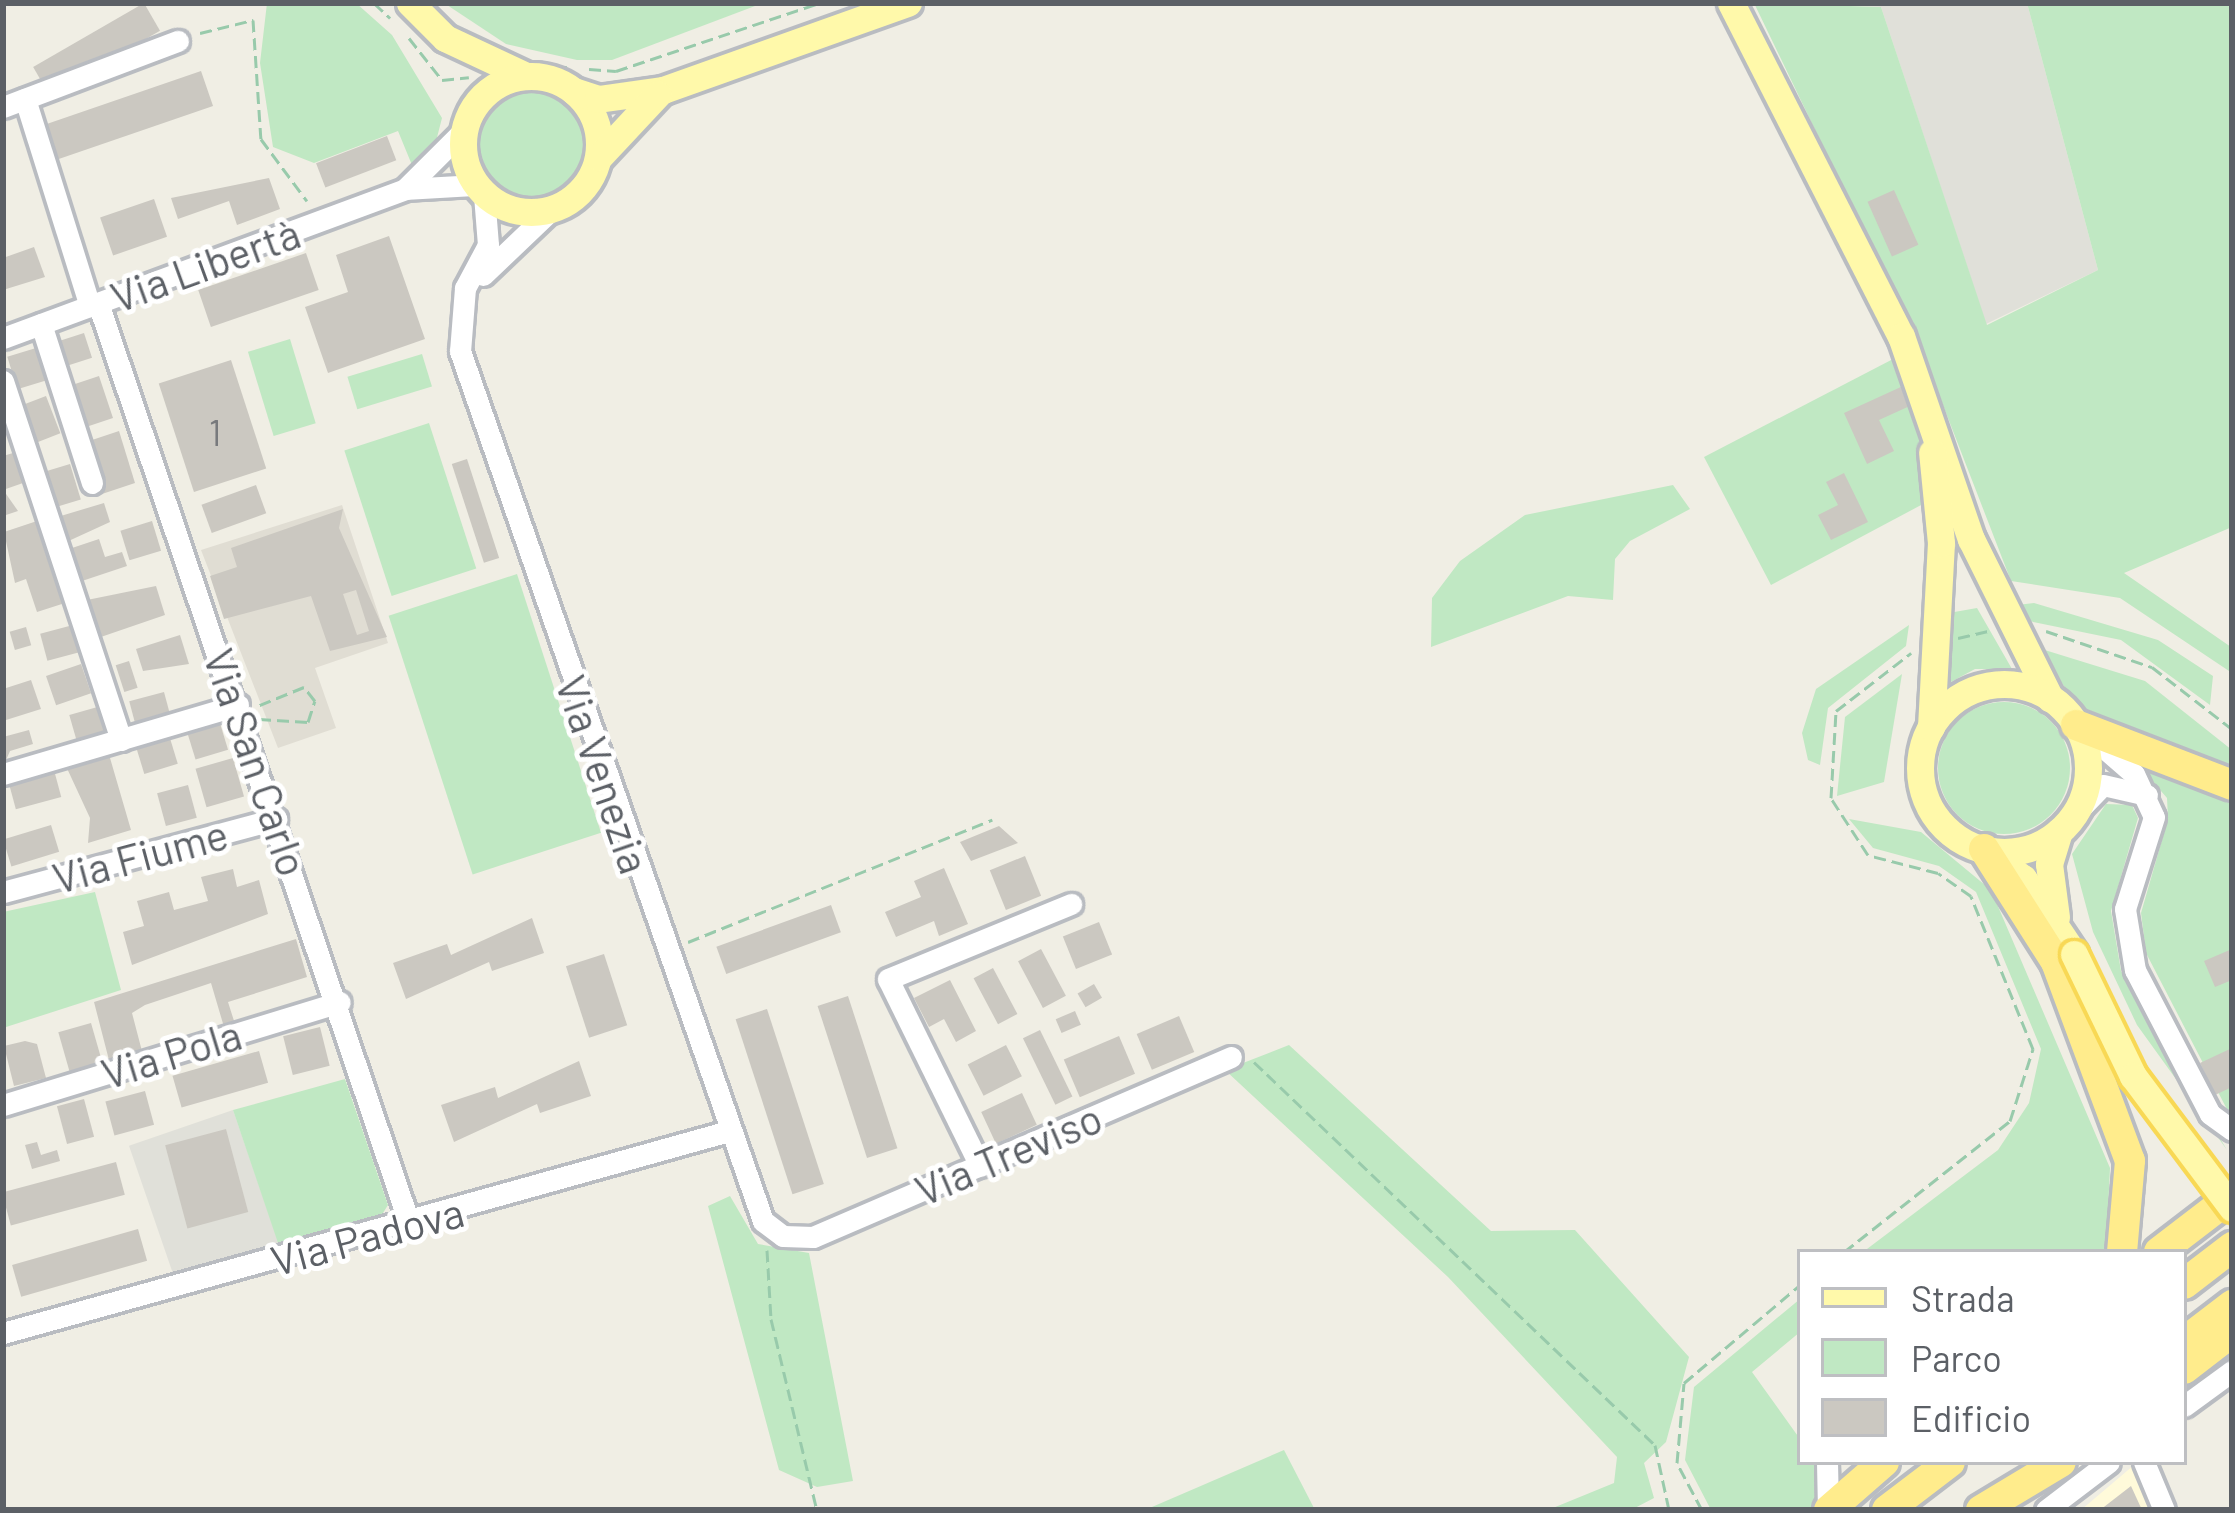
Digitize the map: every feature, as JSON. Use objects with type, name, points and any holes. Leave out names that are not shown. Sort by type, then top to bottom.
[{"type":"highway","points":[[2076,725],[2232,785]]},
{"type":"highway","points":[[1984,849],[2056,962],[2130,1161],[2122,1249]]},
{"type":"highway","points":[[2163,1249],[2232,1196]]},
{"type":"highway","points":[[2187,1282],[2232,1247]]},
{"type":"highway","points":[[2187,1340],[2232,1305]]},
{"type":"highway","points":[[2187,1367],[2232,1332]]},
{"type":"highway","points":[[1828,1510],[1880,1465]]},
{"type":"highway","points":[[1887,1510],[1946,1465]]},
{"type":"highway","points":[[1963,1510],[2022,1465]]},
{"type":"highway","points":[[1982,1510],[2056,1465]]},
{"type":"main road","points":[[410,3],[445,38],[535,70],[574,91],[613,99],[663,90],[908,3]]},
{"type":"main road","points":[[1731,3],[1928,400],[1971,539],[2050,698],[2076,725],[2087,766],[2049,864],[2057,922]]},
{"type":"main road","points":[[445,38],[470,117],[480,190],[516,211],[551,209],[585,186],[597,161],[663,90]]},
{"type":"main road","points":[[470,117],[535,70]]},
{"type":"main road","points":[[574,91],[597,130],[597,161]]},
{"type":"main road","points":[[1928,400],[1941,543],[1931,727],[1920,767],[1930,808],[1984,849],[2057,922],[2133,1076],[2232,1208]]},
{"type":"main road","points":[[1931,727],[1978,688],[2050,698]]},
{"type":"main road","points":[[1984,849],[2032,847],[2064,825]]},
{"type":"street","points":[[14,103],[178,41]]},
{"type":"street","name":"Via San Carlo","points":[[14,103],[46,172],[242,714],[410,1223]]},
{"type":"street","name":"Via Libertà","points":[[406,189],[470,117]]},
{"type":"street","name":"Via Libertà","points":[[3,338],[406,189],[480,190]]},
{"type":"street","name":"Via Venezia","points":[[480,190],[488,245],[463,298],[460,352],[729,1131],[778,1234]]},
{"type":"street","points":[[463,298],[551,209]]},
{"type":"street","points":[[40,324],[92,483]]},
{"type":"street","points":[[3,381],[121,740]]},
{"type":"street","points":[[3,774],[121,740],[242,714]]},
{"type":"street","points":[[2076,725],[2148,795],[2152,832],[2125,909],[2134,970],[2210,1114],[2232,1130]]},
{"type":"street","points":[[2064,825],[2103,785],[2148,795]]},
{"type":"street","name":"Via Fiume","points":[[3,892],[276,819]]},
{"type":"street","points":[[980,1166],[888,979],[1072,904]]},
{"type":"street","name":"Via Pola","points":[[3,1105],[340,1002]]},
{"type":"street","name":"Via Treviso","points":[[778,1234],[813,1237],[1231,1057]]},
{"type":"street","name":"Via Padova","points":[[3,1333],[729,1131]]},
{"type":"street","points":[[2187,1404],[2232,1370]]},
{"type":"street","points":[[1827,1465],[1828,1510]]},
{"type":"street","points":[[2046,1510],[2105,1465]]},
{"type":"street","points":[[2145,1465],[2164,1510]]},
{"type":"path","points":[[374,3],[452,80]]},
{"type":"path","points":[[535,70],[616,71],[819,3]]},
{"type":"path","points":[[178,41],[253,20],[261,139],[323,221]]},
{"type":"path","points":[[1950,639],[2000,629]]},
{"type":"path","points":[[2038,630],[2152,667],[2232,729]]},
{"type":"path","points":[[1848,1249],[1990,1142],[2022,1100],[2032,1061],[2028,1022],[1971,896],[1937,873],[1868,855],[1831,798],[1836,711],[1920,649]]},
{"type":"path","points":[[311,690],[308,722],[242,714],[311,690]]},
{"type":"path","points":[[665,952],[992,820]]},
{"type":"path","points":[[1231,1057],[1249,1058],[1408,1203],[1655,1445],[1669,1510]]},
{"type":"path","points":[[778,1234],[764,1282],[817,1510]]},
{"type":"path","points":[[1702,1510],[1675,1448],[1695,1367],[1797,1287]]},
{"type":"path","points":[[1655,1445],[1675,1448]]},
{"type":"shaded area","points":[[1805,3],[2027,3],[2098,270],[1986,324],[1881,7]]},
{"type":"shaded area","points":[[342,505],[388,643],[315,668],[336,728],[278,748],[201,550]]},
{"type":"shaded area","points":[[233,1110],[280,1246],[176,1282],[129,1146]]},
{"type":"shaded area","points":[[2134,1465],[2151,1510],[2081,1510]]},
{"type":"green space","points":[[267,3],[356,3],[392,35],[442,118],[432,157],[414,170],[398,131],[314,163],[273,147],[260,63]]},
{"type":"green space","points":[[444,3],[763,3],[612,60],[577,60],[506,44]]},
{"type":"green space","points":[[1754,3],[1881,7],[1987,325],[2098,270],[2027,3],[2232,3],[2232,527],[2124,573],[2231,647],[2232,673],[2120,598],[2011,581],[1924,356]]},
{"type":"green space","points":[[531,85],[553,90],[572,102],[584,121],[589,143],[584,165],[572,184],[553,196],[531,201],[509,196],[490,184],[478,165],[473,143],[478,121],[490,102],[509,90]]},
{"type":"green space","points":[[290,339],[316,423],[274,436],[248,352]]},
{"type":"green space","points":[[422,354],[432,387],[357,409],[347,377]]},
{"type":"green space","points":[[1895,358],[1918,405],[1923,504],[1771,585],[1704,457]]},
{"type":"green space","points":[[429,423],[476,569],[392,596],[344,451]]},
{"type":"green space","points":[[1673,485],[1690,509],[1630,541],[1615,559],[1613,600],[1568,596],[1431,647],[1432,598],[1460,561],[1525,515]]},
{"type":"green space","points":[[517,574],[601,833],[473,874],[389,616]]},
{"type":"green space","points":[[2034,603],[2158,640],[2213,676],[2210,705],[2121,640],[2024,620],[2017,605]]},
{"type":"green space","points":[[1977,608],[2012,669],[1975,669],[1938,689],[1943,614]]},
{"type":"green space","points":[[1909,625],[1906,646],[1828,708],[1820,765],[1808,760],[1802,733],[1816,689]]},
{"type":"green space","points":[[2035,647],[2145,681],[2232,750],[2232,771],[2084,713]]},
{"type":"green space","points":[[1902,674],[1884,782],[1837,796],[1845,717]]},
{"type":"green space","points":[[2004,702],[2029,707],[2051,721],[2065,743],[2070,768],[2065,793],[2051,815],[2029,829],[2004,834],[1979,829],[1957,815],[1943,793],[1938,768],[1943,743],[1957,721],[1979,707]]},
{"type":"green space","points":[[2143,770],[2232,797],[2232,1119],[2146,953],[2141,913],[2168,819],[2167,798]]},
{"type":"green space","points":[[2106,804],[2132,805],[2138,818],[2111,911],[2121,971],[2227,1150],[2137,1025],[2093,932],[2072,854]]},
{"type":"green space","points":[[1849,819],[1921,832],[1991,890],[2110,1168],[2106,1249],[1867,1249],[1998,1150],[2029,1103],[2041,1049],[1976,892],[1939,866],[1873,848]]},
{"type":"green space","points":[[95,892],[121,990],[3,1028],[3,912]]},
{"type":"green space","points":[[1289,1045],[1491,1231],[1575,1230],[1689,1357],[1666,1442],[1644,1463],[1654,1498],[1631,1510],[1548,1510],[1614,1483],[1617,1457],[1448,1277],[1225,1070]]},
{"type":"green space","points":[[345,1079],[388,1205],[378,1221],[279,1246],[233,1110]]},
{"type":"green space","points":[[730,1196],[758,1244],[809,1253],[853,1481],[817,1487],[779,1470],[708,1206]]},
{"type":"green space","points":[[1797,1301],[1797,1334],[1752,1372],[1797,1435],[1797,1465],[1816,1465],[1815,1510],[1711,1510],[1685,1460],[1694,1387]]},
{"type":"green space","points":[[1284,1450],[1315,1510],[1145,1510]]},
{"type":"building","points":[[144,3],[160,31],[49,95],[33,67]]},
{"type":"building","points":[[201,71],[213,106],[55,160],[43,125]]},
{"type":"building","points":[[387,136],[396,160],[325,188],[316,163]]},
{"type":"building","points":[[269,178],[280,209],[237,225],[229,201],[178,219],[171,198]]},
{"type":"building","points":[[1894,190],[1918,245],[1892,257],[1868,202]]},
{"type":"building","points":[[154,199],[167,237],[113,255],[100,218]]},
{"type":"building","points":[[389,236],[425,339],[328,373],[305,307],[348,292],[336,255]]},
{"type":"building","points":[[34,247],[45,277],[3,290],[3,258]]},
{"type":"building","points":[[306,253],[319,290],[211,327],[198,290]]},
{"type":"building","points":[[84,333],[92,358],[66,366],[58,341]]},
{"type":"building","points":[[36,348],[46,381],[17,389],[7,357]]},
{"type":"building","points":[[231,360],[266,468],[194,492],[159,383]]},
{"type":"building","points":[[99,376],[113,418],[80,429],[72,385]]},
{"type":"building","points":[[1903,386],[1912,405],[1879,420],[1894,451],[1867,464],[1844,413]]},
{"type":"building","points":[[46,396],[60,433],[34,443],[20,406]]},
{"type":"building","points":[[119,431],[135,483],[102,494],[92,440]]},
{"type":"building","points":[[13,453],[23,483],[3,490],[3,456]]},
{"type":"building","points":[[467,459],[499,558],[484,563],[452,464]]},
{"type":"building","points":[[70,464],[81,499],[50,509],[39,473]]},
{"type":"building","points":[[1844,473],[1868,522],[1831,540],[1818,515],[1838,505],[1826,482]]},
{"type":"building","points":[[256,485],[266,513],[212,533],[201,505]]},
{"type":"building","points":[[3,491],[18,511],[3,516]]},
{"type":"building","points":[[104,503],[110,522],[62,544],[54,518]]},
{"type":"building","points":[[343,509],[339,528],[387,637],[330,651],[311,596],[224,619],[210,576],[237,567],[231,548]],"holes":[[[356,590],[369,631],[357,635],[343,594]]]},
{"type":"building","points":[[37,521],[65,603],[37,612],[26,579],[15,583],[4,532]]},
{"type":"building","points":[[152,521],[161,551],[130,560],[120,531]]},
{"type":"building","points":[[99,539],[105,557],[122,552],[127,566],[82,581],[63,551]]},
{"type":"building","points":[[156,586],[165,615],[95,639],[82,601]]},
{"type":"building","points":[[73,625],[80,652],[47,661],[40,634]]},
{"type":"building","points":[[26,627],[31,645],[15,650],[10,632]]},
{"type":"building","points":[[180,635],[189,664],[143,671],[136,649]]},
{"type":"building","points":[[129,661],[138,688],[124,692],[116,665]]},
{"type":"building","points":[[81,664],[91,693],[56,705],[46,676]]},
{"type":"building","points":[[31,680],[41,709],[6,720],[3,689]]},
{"type":"building","points":[[164,692],[171,718],[136,727],[129,701]]},
{"type":"building","points":[[101,706],[110,738],[78,747],[69,715]]},
{"type":"building","points":[[219,720],[228,750],[196,760],[186,730]]},
{"type":"building","points":[[29,730],[33,744],[10,751],[3,767],[3,737]]},
{"type":"building","points":[[169,735],[178,764],[144,774],[136,745]]},
{"type":"building","points":[[108,751],[131,830],[88,843],[90,818],[65,764]]},
{"type":"building","points":[[233,758],[244,796],[207,807],[196,769]]},
{"type":"building","points":[[54,770],[61,797],[16,809],[9,782]]},
{"type":"building","points":[[188,785],[197,818],[166,826],[157,793]]},
{"type":"building","points":[[51,825],[59,852],[11,866],[3,840]]},
{"type":"building","points":[[999,826],[1018,843],[971,861],[960,842]]},
{"type":"building","points":[[1025,856],[1041,896],[1006,910],[990,870]]},
{"type":"building","points":[[944,868],[968,924],[939,936],[934,921],[896,937],[885,912],[921,897],[914,881]]},
{"type":"building","points":[[233,869],[237,887],[259,880],[268,914],[132,965],[123,932],[144,926],[137,901],[169,892],[174,910],[208,901],[201,877]]},
{"type":"building","points":[[831,905],[841,932],[726,974],[716,947]]},
{"type":"building","points":[[532,918],[544,953],[492,971],[489,962],[406,999],[393,963],[447,944],[451,955]]},
{"type":"building","points":[[1099,922],[1112,954],[1076,969],[1063,937]]},
{"type":"building","points":[[296,939],[307,977],[228,1002],[235,1024],[224,1027],[211,983],[145,1005],[132,1013],[143,1055],[110,1064],[94,1002]]},
{"type":"building","points":[[1041,949],[1066,996],[1043,1008],[1018,961]]},
{"type":"building","points":[[2232,949],[2232,980],[2215,987],[2204,961]]},
{"type":"building","points":[[604,954],[627,1025],[589,1038],[566,966]]},
{"type":"building","points":[[993,968],[1017,1014],[998,1024],[974,978]]},
{"type":"building","points":[[950,980],[976,1031],[956,1042],[944,1019],[929,1027],[914,998]]},
{"type":"building","points":[[1094,984],[1102,998],[1086,1007],[1078,993]]},
{"type":"building","points":[[848,996],[897,1148],[867,1158],[818,1006]]},
{"type":"building","points":[[767,1009],[824,1184],[792,1194],[736,1019]]},
{"type":"building","points":[[1075,1011],[1081,1025],[1062,1033],[1056,1019]]},
{"type":"building","points":[[1179,1016],[1194,1052],[1152,1070],[1137,1034]]},
{"type":"building","points":[[91,1023],[103,1065],[70,1075],[58,1032]]},
{"type":"building","points":[[320,1027],[330,1066],[293,1075],[283,1036]]},
{"type":"building","points":[[1040,1030],[1072,1097],[1055,1105],[1023,1038]]},
{"type":"building","points":[[1119,1036],[1135,1074],[1080,1097],[1064,1059]]},
{"type":"building","points":[[25,1041],[37,1044],[46,1078],[14,1086],[4,1046]]},
{"type":"building","points":[[1006,1045],[1022,1076],[984,1096],[968,1065]]},
{"type":"building","points":[[2232,1048],[2232,1087],[2215,1095],[2200,1063]]},
{"type":"building","points":[[259,1051],[268,1083],[182,1108],[172,1076]]},
{"type":"building","points":[[579,1061],[591,1096],[540,1113],[537,1104],[454,1142],[441,1105],[495,1087],[498,1098]]},
{"type":"building","points":[[145,1091],[154,1125],[114,1135],[105,1102]]},
{"type":"building","points":[[1022,1093],[1037,1125],[996,1144],[981,1112]]},
{"type":"building","points":[[84,1099],[94,1137],[67,1144],[57,1106]]},
{"type":"building","points":[[226,1129],[248,1212],[187,1228],[165,1145]]},
{"type":"building","points":[[37,1142],[41,1155],[57,1150],[60,1161],[32,1169],[25,1145]]},
{"type":"building","points":[[116,1162],[125,1195],[11,1225],[3,1192]]},
{"type":"building","points":[[138,1229],[147,1261],[21,1297],[12,1265]]},
{"type":"building","points":[[2131,1486],[2142,1510],[2100,1510]]}]
